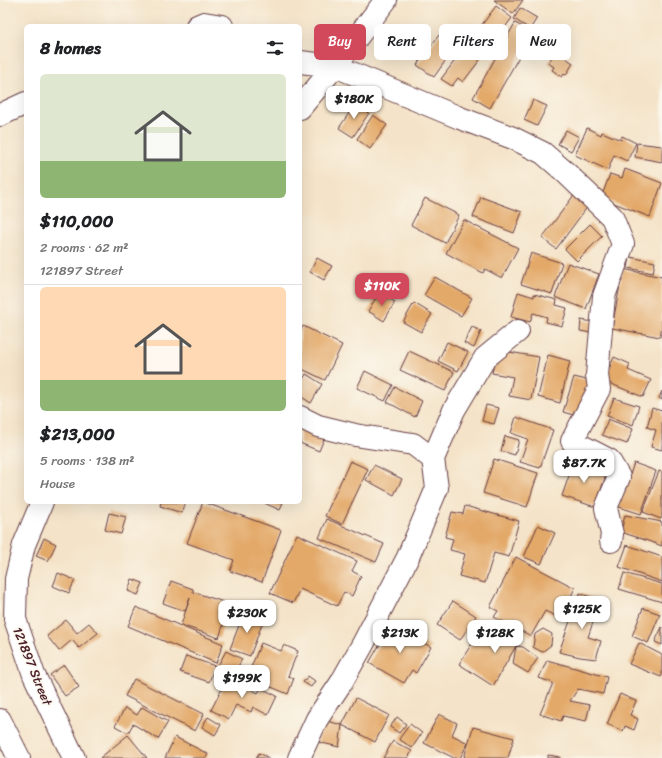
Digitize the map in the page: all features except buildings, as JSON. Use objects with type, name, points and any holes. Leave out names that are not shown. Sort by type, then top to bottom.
[{"type":"street","points":[[302,106],[386,0]]},
{"type":"street","points":[[302,62],[335,66],[460,118],[513,138],[543,153],[566,172],[612,217],[623,244],[604,296],[597,375],[599,389],[572,441],[609,460],[619,477],[606,508],[612,534],[612,541]]},
{"type":"street","points":[[0,114],[24,104]]},
{"type":"street","points":[[299,758],[317,719],[363,644],[408,557],[437,488],[434,459],[454,410],[485,358],[518,331]]},
{"type":"street","points":[[302,418],[318,426],[355,435],[413,444],[434,459]]},
{"type":"street","name":"121897 Street","points":[[41,504],[24,545],[16,580],[15,619],[34,675],[74,758]]},
{"type":"street","points":[[0,720],[19,758]]}]
